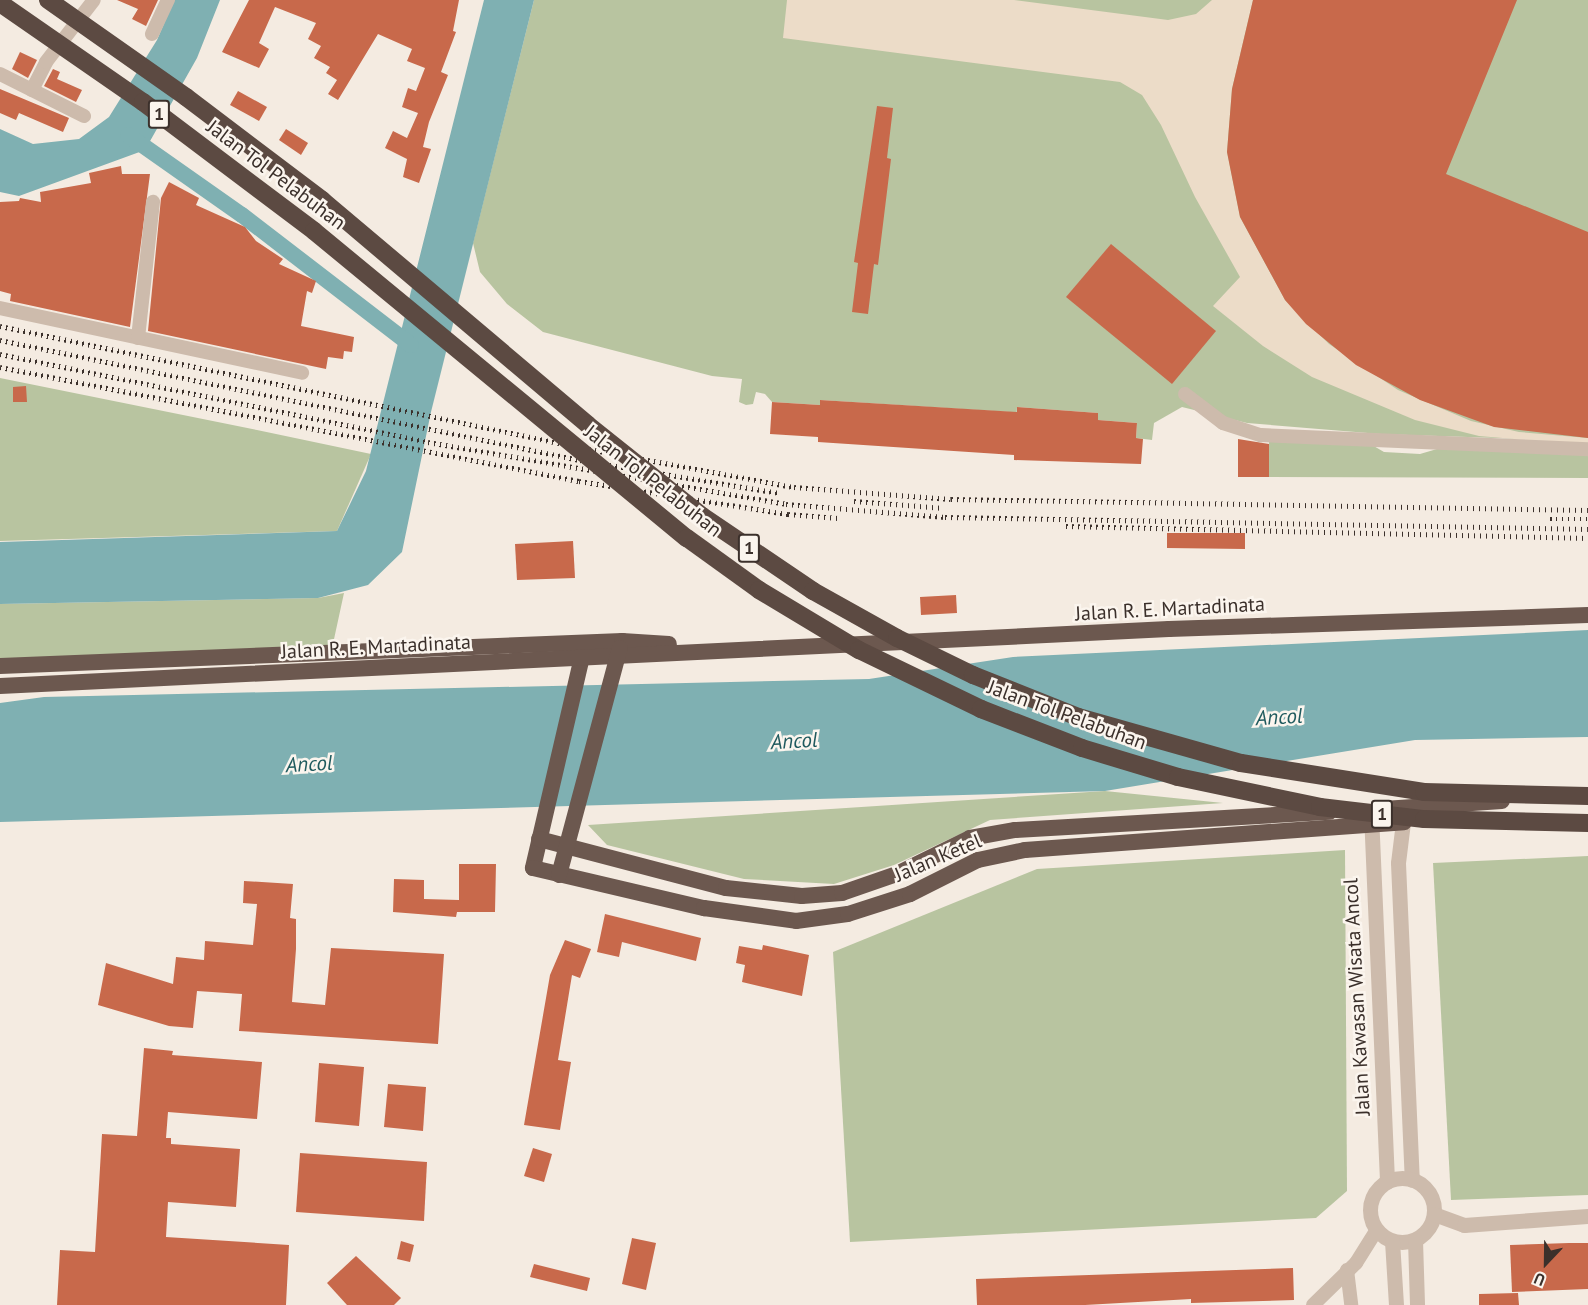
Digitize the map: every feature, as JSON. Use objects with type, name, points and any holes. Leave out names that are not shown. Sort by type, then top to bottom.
[{"type":"highway","name":"Jalan Tol Pelabuhan","points":[[48,0],[186,97],[322,200],[588,425],[702,516],[813,591],[897,638],[973,675],[1078,717],[1241,763],[1424,792],[1588,795]]},
{"type":"highway","name":"Jalan Tol Pelabuhan","points":[[0,3],[142,102],[314,231],[687,538],[759,590],[859,650],[981,709],[1082,748],[1178,777],[1320,807],[1424,819],[1588,823]]},
{"type":"highway","name":"Jalan R. E. Martadinata","points":[[0,686],[581,658],[620,648],[754,650],[1168,629],[1588,615]]},
{"type":"highway","points":[[559,874],[620,648]]},
{"type":"highway","name":"Jalan R. E. Martadinata","points":[[0,666],[581,658]]},
{"type":"highway","name":"Jalan Ketel","points":[[581,658],[532,868],[759,917],[796,921],[848,914],[910,894],[978,860],[1025,850],[1372,817]]},
{"type":"highway","points":[[1372,817],[1588,795]]},
{"type":"highway","points":[[1401,815],[1588,816]]},
{"type":"highway","name":"Jalan Ketel","points":[[539,839],[726,888],[802,896],[842,893],[897,874],[970,838],[1015,830],[1372,817]]},
{"type":"highway","points":[[759,917],[761,892]]},
{"type":"street","points":[[32,90],[46,62],[94,0]]},
{"type":"street","points":[[152,34],[168,0]]},
{"type":"street","points":[[0,74],[84,116]]},
{"type":"street","points":[[138,338],[153,202]]},
{"type":"street","points":[[0,308],[302,373]]},
{"type":"street","points":[[1185,394],[1223,423],[1261,435],[1588,449]]},
{"type":"street","points":[[1401,815],[1398,863],[1412,1180]]},
{"type":"street","name":"Jalan Kawasan Wisata Ancol","points":[[1372,817],[1371,863],[1387,1182]]},
{"type":"street","points":[[1412,1180],[1428,1193],[1434,1214],[1428,1229],[1415,1240],[1392,1241],[1377,1230],[1370,1207],[1372,1197],[1387,1182],[1412,1180]]},
{"type":"street","points":[[1434,1214],[1464,1225],[1588,1216]]},
{"type":"street","points":[[1313,1305],[1347,1270],[1377,1230]]},
{"type":"street","points":[[1415,1240],[1417,1305]]},
{"type":"street","points":[[1392,1241],[1396,1305]]},
{"type":"street","points":[[1347,1270],[1351,1305]]},
{"type":"green space","points":[[534,0],[1588,0],[1588,441],[1380,434],[1247,423],[1182,407],[1154,423],[1152,440],[1136,438],[1137,423],[1098,420],[1098,413],[1017,407],[1016,428],[1010,412],[820,400],[820,405],[772,402],[765,394],[756,392],[753,404],[746,405],[739,402],[742,379],[712,376],[543,332],[507,304],[480,272],[473,243]]},
{"type":"green space","points":[[0,378],[371,454],[337,531],[0,541]]},
{"type":"green space","points":[[1269,439],[1372,445],[1384,452],[1420,454],[1437,449],[1588,452],[1588,478],[1269,477]]},
{"type":"green space","points":[[344,593],[331,653],[0,666],[0,604],[318,598]]},
{"type":"green space","points":[[1105,791],[1223,803],[990,820],[894,865],[834,884],[744,879],[607,845],[588,825]]},
{"type":"green space","points":[[1345,850],[1347,1191],[1316,1218],[850,1242],[833,952],[1037,869]]},
{"type":"green space","points":[[1588,856],[1588,1195],[1451,1200],[1433,863]]},
{"type":"shaded area","points":[[787,0],[1014,0],[1168,20],[1196,14],[1212,0],[1253,0],[1232,89],[1227,152],[1240,217],[1285,300],[1329,344],[1398,390],[1471,421],[1519,432],[1588,438],[1588,445],[1479,436],[1415,420],[1312,377],[1263,346],[1213,306],[1240,277],[1195,197],[1161,125],[1142,95],[1120,82],[783,38]]},
{"type":"water","points":[[174,0],[220,0],[197,58],[145,150],[19,196],[0,192],[0,129],[33,144],[79,139],[109,117],[157,40]]},
{"type":"water","points":[[484,0],[534,0],[431,412],[402,552],[368,585],[318,598],[0,604],[0,542],[337,531],[366,471]]},
{"type":"water","name":"Ancol","points":[[1588,630],[1588,737],[1415,740],[1105,791],[0,822],[0,703],[44,697],[869,679],[1013,657]]},
{"type":"building","points":[[117,0],[158,0],[146,26],[132,19],[138,9]]},
{"type":"building","points":[[249,0],[459,0],[453,31],[456,32],[441,72],[448,75],[429,122],[423,147],[431,149],[419,183],[403,177],[407,159],[385,148],[393,131],[407,138],[418,113],[402,107],[408,88],[416,91],[425,68],[407,61],[412,49],[378,34],[338,100],[328,94],[337,80],[326,73],[330,67],[314,58],[321,46],[308,39],[316,23],[275,7],[259,43],[269,49],[259,68],[222,52]]},
{"type":"building","points":[[1253,0],[1517,0],[1446,174],[1588,232],[1588,438],[1494,427],[1420,400],[1356,365],[1306,324],[1285,300],[1240,217],[1227,152],[1232,89]]},
{"type":"building","points":[[20,52],[37,60],[28,78],[12,69]]},
{"type":"building","points":[[53,69],[60,72],[57,79],[82,90],[76,102],[44,86]]},
{"type":"building","points":[[0,89],[69,118],[63,132],[19,113],[16,120],[0,113]]},
{"type":"building","points":[[238,91],[267,107],[259,121],[230,105]]},
{"type":"building","points":[[877,106],[893,108],[887,158],[891,159],[878,265],[874,264],[868,314],[852,312],[858,263],[854,262]]},
{"type":"building","points":[[286,129],[308,143],[301,155],[279,140]]},
{"type":"building","points":[[121,166],[122,174],[150,174],[130,327],[10,301],[11,294],[0,291],[0,202],[19,201],[20,198],[41,202],[40,192],[91,183],[89,173]]},
{"type":"building","points":[[169,182],[199,198],[196,205],[245,227],[256,241],[283,259],[279,264],[316,281],[312,293],[307,291],[301,326],[354,337],[352,352],[344,351],[343,359],[328,357],[326,369],[148,331],[161,198]]},
{"type":"building","points":[[1111,244],[1216,331],[1172,384],[1066,297]]},
{"type":"building","points":[[26,386],[27,402],[13,402],[13,387]]},
{"type":"building","points":[[820,400],[1017,412],[1017,407],[1098,413],[1098,420],[1137,423],[1136,438],[1143,439],[1141,464],[1014,460],[1014,455],[818,442],[818,437],[770,434],[772,402],[820,405]]},
{"type":"building","points":[[1238,439],[1269,444],[1269,477],[1238,477]]},
{"type":"building","points":[[1167,533],[1245,533],[1245,549],[1167,548]]},
{"type":"building","points":[[573,541],[575,578],[517,580],[515,544]]},
{"type":"building","points":[[956,595],[957,613],[921,615],[920,597]]},
{"type":"building","points":[[459,864],[496,864],[495,912],[457,912],[456,917],[393,912],[394,879],[424,880],[424,899],[459,900]]},
{"type":"building","points":[[244,881],[293,884],[290,918],[296,919],[296,949],[292,1002],[325,1005],[331,948],[444,954],[438,1044],[239,1031],[242,994],[197,991],[193,1028],[169,1026],[98,1005],[106,963],[173,984],[176,957],[204,960],[205,941],[253,945],[257,904],[243,903]]},
{"type":"building","points":[[605,914],[701,938],[696,961],[622,942],[619,957],[597,952]]},
{"type":"building","points":[[565,940],[591,949],[580,978],[572,975],[558,1060],[571,1062],[560,1130],[524,1125],[550,975]]},
{"type":"building","points":[[763,945],[809,955],[802,996],[742,982],[745,965],[736,963],[739,946],[762,950]]},
{"type":"building","points":[[144,1048],[173,1051],[172,1055],[262,1062],[257,1119],[168,1112],[166,1138],[171,1138],[171,1144],[240,1149],[236,1207],[168,1202],[166,1237],[289,1245],[286,1305],[57,1305],[60,1250],[95,1252],[102,1134],[137,1136]]},
{"type":"building","points":[[319,1063],[364,1067],[359,1126],[315,1122]]},
{"type":"building","points":[[388,1084],[426,1087],[423,1131],[384,1127]]},
{"type":"building","points":[[533,1148],[552,1154],[544,1182],[524,1176]]},
{"type":"building","points":[[300,1153],[427,1162],[424,1221],[296,1212]]},
{"type":"building","points":[[632,1238],[656,1243],[646,1290],[622,1284]]},
{"type":"building","points":[[401,1241],[414,1245],[410,1262],[397,1259]]},
{"type":"building","points":[[1588,1243],[1588,1289],[1512,1292],[1510,1245]]},
{"type":"building","points":[[356,1256],[401,1298],[394,1305],[347,1305],[327,1283]]},
{"type":"building","points":[[534,1264],[590,1278],[587,1291],[530,1277]]},
{"type":"building","points":[[1293,1268],[1294,1300],[1191,1303],[1191,1299],[1085,1305],[977,1305],[976,1279]]},
{"type":"building","points":[[1518,1293],[1519,1305],[1479,1305],[1479,1294]]},
{"type":"waterway","points":[[128,135],[242,215],[411,345]]},
{"type":"railway","points":[[0,326],[583,448],[794,487],[951,499],[1588,510]]},
{"type":"railway","points":[[0,340],[580,460],[780,493]]},
{"type":"railway","points":[[0,354],[428,442],[786,504],[945,517],[1588,529]]},
{"type":"railway","points":[[0,367],[579,481],[788,514],[838,518]]},
{"type":"railway","points":[[854,501],[944,508]]},
{"type":"railway","points":[[1550,519],[1588,519]]},
{"type":"railway","points":[[1066,526],[1588,538]]}]
